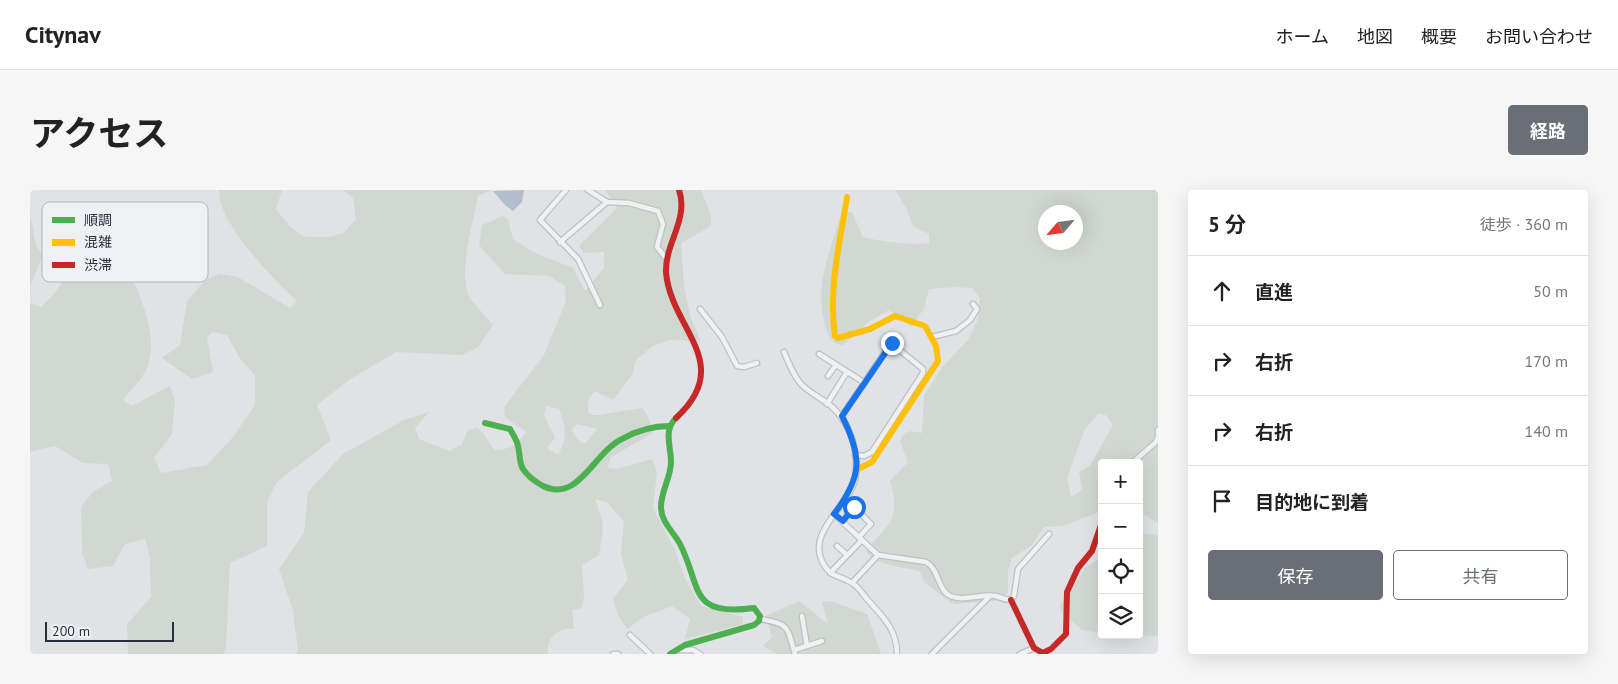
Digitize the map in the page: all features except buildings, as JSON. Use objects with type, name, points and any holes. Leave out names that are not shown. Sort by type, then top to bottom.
[{"type":"street","points":[[566,190],[540,219],[578,259],[600,305]]},
{"type":"street","points":[[588,190],[607,202],[629,203],[658,211],[663,224],[657,247],[666,258]]},
{"type":"street","points":[[679,190],[683,197],[683,210],[666,258],[666,272],[672,293],[694,339],[702,366],[697,390],[690,402],[670,426],[668,438],[671,464],[661,503],[662,515],[686,557],[698,592],[705,603],[732,611],[754,608],[758,610],[760,619]]},
{"type":"street","points":[[847,197],[831,299],[831,320],[835,336],[838,338],[870,329],[895,316],[925,326],[932,337],[938,354],[935,368],[920,386],[872,462],[856,470]]},
{"type":"street","points":[[560,242],[607,202]]},
{"type":"street","points":[[932,337],[951,334],[966,324],[977,309],[973,304]]},
{"type":"street","points":[[700,309],[722,337],[737,366],[744,367],[757,363]]},
{"type":"street","points":[[842,416],[892,343],[923,369],[872,452],[864,456],[855,455]]},
{"type":"street","points":[[784,352],[795,377],[803,386],[842,416],[853,439],[856,470],[852,488],[828,522],[820,550],[821,559],[830,573],[852,583],[888,622],[893,631],[897,654]]},
{"type":"street","points":[[819,354],[865,383]]},
{"type":"street","points":[[828,376],[836,364]]},
{"type":"street","points":[[827,404],[847,372]]},
{"type":"street","points":[[485,423],[510,429],[518,445],[522,468],[534,481],[554,491],[566,490],[584,476],[593,463],[621,439],[657,426],[670,426]]},
{"type":"street","points":[[1136,459],[1158,438],[1158,430]]},
{"type":"street","points":[[830,573],[861,539],[871,524],[854,507],[843,521]]},
{"type":"street","points":[[834,514],[878,555],[926,562],[932,565],[945,591],[950,595],[957,598],[990,597],[1011,600]]},
{"type":"street","points":[[1020,654],[1034,648],[1047,652],[1066,634],[1067,592],[1078,568],[1092,551],[1098,529]]},
{"type":"street","points":[[1011,600],[1014,596],[1018,569],[1049,534]]},
{"type":"street","points":[[837,546],[847,555]]},
{"type":"street","points":[[852,583],[878,555]]},
{"type":"street","points":[[932,654],[990,597]]},
{"type":"street","points":[[1011,600],[1034,648]]},
{"type":"street","points":[[802,616],[807,646]]},
{"type":"street","points":[[760,619],[775,621],[788,630],[791,634],[795,652],[822,641]]},
{"type":"street","points":[[672,652],[685,644],[754,625],[760,619]]},
{"type":"street","points":[[630,635],[650,654]]},
{"type":"street","points":[[672,652],[693,650],[700,654]]},
{"type":"street","points":[[612,654],[618,654]]},
{"type":"shaded area","points":[[219,190],[282,190],[276,209],[291,228],[305,237],[331,237],[345,232],[356,219],[353,198],[343,190],[492,190],[478,196],[466,256],[465,280],[468,295],[493,325],[478,347],[462,355],[396,352],[349,380],[317,405],[331,440],[277,482],[267,502],[267,546],[230,563],[226,648],[223,654],[128,654],[127,624],[151,597],[150,558],[145,539],[125,544],[113,566],[88,569],[82,553],[81,507],[93,492],[112,481],[108,464],[83,463],[55,446],[30,452],[30,303],[41,307],[63,282],[134,282],[146,315],[151,338],[151,350],[145,373],[123,400],[132,406],[170,386],[175,401],[172,434],[154,458],[161,473],[207,465],[232,438],[255,405],[255,376],[239,357],[227,335],[213,332],[207,337],[213,372],[192,379],[162,358],[180,345],[187,301],[203,282],[208,282],[208,279],[220,274],[238,277],[290,308],[297,301],[249,250],[227,218],[221,203]]},
{"type":"shaded area","points":[[605,190],[701,190],[711,215],[711,226],[681,243],[684,286],[691,319],[701,341],[670,340],[653,346],[636,360],[632,375],[613,400],[595,391],[588,400],[588,412],[592,415],[599,415],[642,408],[654,432],[610,458],[608,468],[617,469],[652,459],[657,472],[653,508],[674,548],[685,578],[701,606],[743,617],[743,624],[685,639],[690,619],[672,606],[644,617],[627,629],[618,615],[613,599],[628,580],[621,554],[624,522],[608,503],[595,499],[603,526],[599,555],[582,565],[584,596],[582,608],[572,610],[574,629],[563,630],[554,635],[549,643],[548,654],[296,654],[298,650],[293,611],[279,569],[304,533],[308,492],[343,454],[404,420],[429,412],[415,428],[419,439],[450,451],[462,444],[468,430],[477,428],[484,434],[494,450],[513,446],[526,432],[505,417],[504,407],[544,355],[566,301],[565,286],[549,276],[505,274],[479,245],[482,225],[503,216],[508,220],[513,239],[533,252],[573,268],[585,291],[604,268],[604,252],[584,253],[579,246],[617,208]],"holes":[[[546,406],[559,409],[563,422],[565,437],[558,455],[547,448],[555,438],[544,415]],[[577,424],[597,429],[585,444],[578,440],[572,430]]]},
{"type":"shaded area","points":[[895,190],[1158,190],[1158,523],[1143,514],[1143,459],[1098,459],[1098,513],[1063,526],[1044,527],[1032,545],[1012,558],[1008,571],[1008,593],[997,601],[953,604],[925,583],[919,571],[897,567],[870,556],[866,551],[887,526],[894,513],[895,504],[890,481],[908,462],[900,441],[903,435],[910,431],[922,433],[924,395],[944,365],[968,340],[978,319],[980,298],[972,288],[929,289],[924,308],[912,327],[889,310],[867,323],[843,345],[834,342],[830,338],[826,328],[822,312],[822,284],[824,270],[841,214],[852,212],[863,237],[896,243],[929,243],[929,234],[913,226],[906,208]],"holes":[[[1098,414],[1106,415],[1113,425],[1090,466],[1079,472],[1082,490],[1071,497],[1067,478],[1085,429]]]},
{"type":"shaded area","points":[[30,212],[36,246],[42,254],[42,257],[31,284],[30,297]]},
{"type":"shaded area","points":[[1143,533],[1158,535],[1158,636],[1143,636]]},
{"type":"shaded area","points":[[1098,560],[1098,632],[1082,630],[1061,612],[1060,605],[1086,567]]},
{"type":"shaded area","points":[[799,601],[828,624],[822,602],[830,601],[867,614],[881,654],[777,654],[763,646],[772,637],[766,616]]},
{"type":"water","points":[[524,190],[522,202],[513,211],[493,191]]},
{"type":"traffic: fast","points":[[670,654],[685,645],[754,625],[759,621],[760,616],[754,608],[733,610],[718,608],[707,603],[700,596],[680,544],[663,517],[661,501],[671,462],[669,433],[672,423],[676,418]]},
{"type":"traffic: fast","points":[[485,423],[510,429],[517,442],[521,464],[525,472],[543,486],[556,489],[566,488],[576,482],[602,455],[622,439],[645,430],[670,426]]},
{"type":"traffic: slow","points":[[847,197],[834,283],[833,318],[835,336],[838,338],[870,329],[895,316],[925,326],[936,346],[938,361],[872,462],[856,470]]},
{"type":"traffic: jam","points":[[676,418],[693,398],[700,380],[700,362],[695,345],[670,292],[666,272],[669,251],[681,211],[679,190]]},
{"type":"traffic: jam","points":[[1011,600],[1034,648],[1043,653],[1051,649],[1066,634],[1067,592],[1078,568],[1092,551],[1098,534]]},
{"type":"route","points":[[854,507],[843,521],[834,514],[848,496],[856,478],[853,439],[842,416],[892,343]]}]
